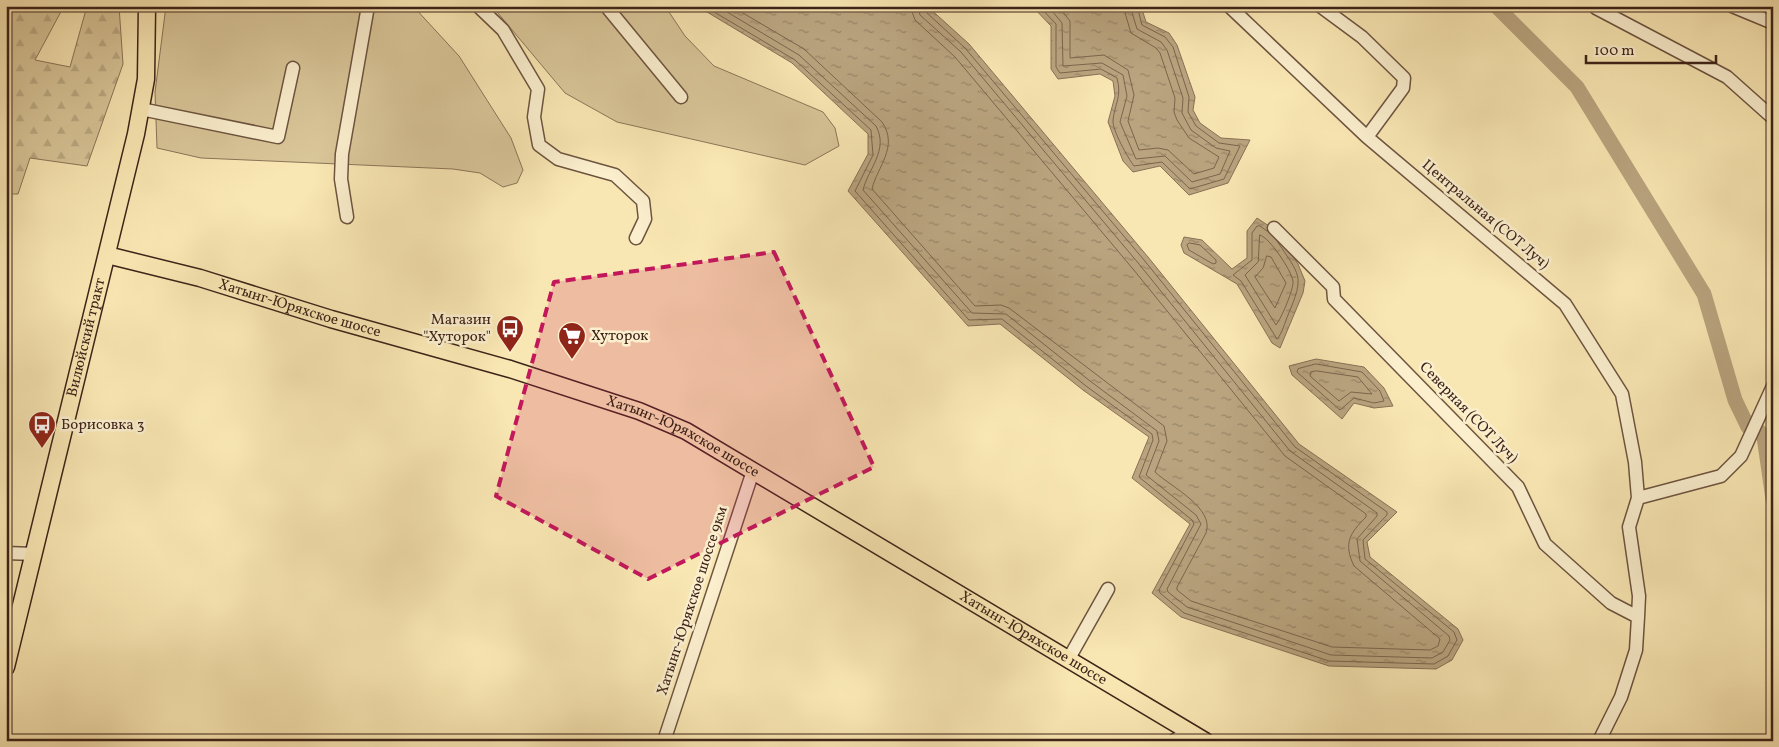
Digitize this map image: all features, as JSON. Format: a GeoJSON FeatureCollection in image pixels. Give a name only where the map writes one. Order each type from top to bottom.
{"type":"FeatureCollection","features":[{"type":"Feature","properties":{"kind":"main road","name":"Вилюйский тракт"},"geometry":{"type":"LineString","coordinates":[[6,667],[141,109],[148,48],[147,6]]}},
{"type":"Feature","properties":{"kind":"main road","name":"Хатынг-Юряхское шоссе"},"geometry":{"type":"LineString","coordinates":[[107,255],[200,278],[331,319],[409,339],[510,369],[629,408],[686,431],[1205,741]]}},
{"type":"Feature","properties":{"kind":"street"},"geometry":{"type":"LineString","coordinates":[[346,217],[341,179],[342,154],[368,6]]}},
{"type":"Feature","properties":{"kind":"street"},"geometry":{"type":"LineString","coordinates":[[478,6],[503,30],[538,89],[534,118],[539,145],[558,158],[615,175],[643,201],[645,219],[636,238]]}},
{"type":"Feature","properties":{"kind":"street"},"geometry":{"type":"LineString","coordinates":[[606,6],[681,97]]}},
{"type":"Feature","properties":{"kind":"street","name":"Центральная (СОТ Луч)"},"geometry":{"type":"LineString","coordinates":[[1229,6],[1367,137],[1565,304],[1622,394],[1635,462],[1638,498]]}},
{"type":"Feature","properties":{"kind":"street"},"geometry":{"type":"LineString","coordinates":[[1320,6],[1362,37],[1404,78],[1403,88],[1367,137]]}},
{"type":"Feature","properties":{"kind":"street"},"geometry":{"type":"LineString","coordinates":[[1732,6],[1773,23]]}},
{"type":"Feature","properties":{"kind":"street"},"geometry":{"type":"LineString","coordinates":[[1596,8],[1727,78],[1773,118]]}},
{"type":"Feature","properties":{"kind":"street"},"geometry":{"type":"LineString","coordinates":[[141,109],[278,137],[292,68]]}},
{"type":"Feature","properties":{"kind":"street","name":"Северная (СОТ Луч)"},"geometry":{"type":"LineString","coordinates":[[1274,228],[1333,287],[1334,299],[1518,487],[1545,544],[1611,603],[1638,617]]}},
{"type":"Feature","properties":{"kind":"street"},"geometry":{"type":"LineString","coordinates":[[1599,741],[1621,697],[1636,650],[1639,596],[1629,527],[1638,498],[1721,476],[1741,456],[1773,386]]}},
{"type":"Feature","properties":{"kind":"street"},"geometry":{"type":"LineString","coordinates":[[1760,416],[1773,406]]}},
{"type":"Feature","properties":{"kind":"street","name":"Хатынг-Юряхское шоссе 9км"},"geometry":{"type":"LineString","coordinates":[[664,741],[753,471]]}},
{"type":"Feature","properties":{"kind":"street"},"geometry":{"type":"LineString","coordinates":[[6,553],[34,554]]}},
{"type":"Feature","properties":{"kind":"street"},"geometry":{"type":"LineString","coordinates":[[1068,660],[1108,589]]}},
{"type":"Feature","properties":{"kind":"street"},"geometry":{"type":"LineString","coordinates":[[1173,741],[1189,732]]}},
{"type":"Feature","properties":{"kind":"highlighted area"},"geometry":{"type":"Polygon","coordinates":[[[774,252],[874,467],[648,579],[496,496],[554,282],[774,252]]]}},
{"type":"Feature","properties":{"kind":"green space"},"geometry":{"type":"Polygon","coordinates":[[[6,6],[64,6],[35,60],[70,67],[87,6],[119,6],[123,64],[87,166],[30,158],[18,194],[6,194],[6,6]]]}},
{"type":"Feature","properties":{"kind":"green space"},"geometry":{"type":"Polygon","coordinates":[[[166,6],[413,6],[459,56],[511,138],[523,170],[517,183],[503,187],[480,173],[453,169],[201,158],[157,148],[155,92],[166,6]]]}},
{"type":"Feature","properties":{"kind":"green space"},"geometry":{"type":"Polygon","coordinates":[[[492,6],[665,6],[685,36],[714,66],[823,112],[835,128],[839,146],[805,165],[617,122],[565,93],[492,6]]]}},
{"type":"Feature","properties":{"kind":"water"},"geometry":{"type":"Polygon","coordinates":[[[697,6],[927,6],[969,44],[1148,257],[1299,444],[1397,512],[1367,542],[1370,557],[1458,629],[1463,640],[1452,660],[1436,669],[1329,666],[1181,617],[1152,593],[1190,524],[1132,478],[1149,437],[1083,390],[1000,324],[968,326],[848,191],[868,154],[868,134],[792,63],[697,6]]]}},
{"type":"Feature","properties":{"kind":"water"},"geometry":{"type":"Polygon","coordinates":[[[1032,6],[1141,6],[1146,22],[1169,33],[1177,45],[1195,97],[1193,110],[1200,123],[1221,138],[1250,140],[1228,183],[1189,195],[1160,166],[1133,172],[1123,161],[1108,122],[1115,96],[1113,81],[1100,74],[1058,79],[1051,69],[1051,26],[1032,6]]]}},
{"type":"Feature","properties":{"kind":"water"},"geometry":{"type":"Polygon","coordinates":[[[1257,218],[1275,230],[1298,264],[1305,281],[1303,293],[1280,348],[1272,343],[1237,284],[1184,253],[1181,245],[1184,237],[1202,240],[1232,269],[1247,258],[1247,231],[1257,218]]]}},
{"type":"Feature","properties":{"kind":"water"},"geometry":{"type":"Polygon","coordinates":[[[1316,359],[1364,367],[1384,388],[1393,406],[1374,408],[1354,403],[1342,419],[1292,375],[1289,366],[1316,359]]]}},
{"type":"Feature","properties":{"kind":"waterway"},"geometry":{"type":"LineString","coordinates":[[1496,6],[1577,87],[1704,294],[1735,400],[1748,427]]}},
{"type":"Feature","properties":{"kind":"waterway"},"geometry":{"type":"LineString","coordinates":[[1760,432],[1764,437],[1773,499]]}},
{"type":"Feature","properties":{"kind":"place","name":"Магазин \"Хуторок\""},"geometry":{"type":"Point","coordinates":[510,353]}},
{"type":"Feature","properties":{"kind":"place","name":"Хуторок"},"geometry":{"type":"Point","coordinates":[572,360]}},
{"type":"Feature","properties":{"kind":"place","name":"Борисовка 3"},"geometry":{"type":"Point","coordinates":[42,449]}}]}
